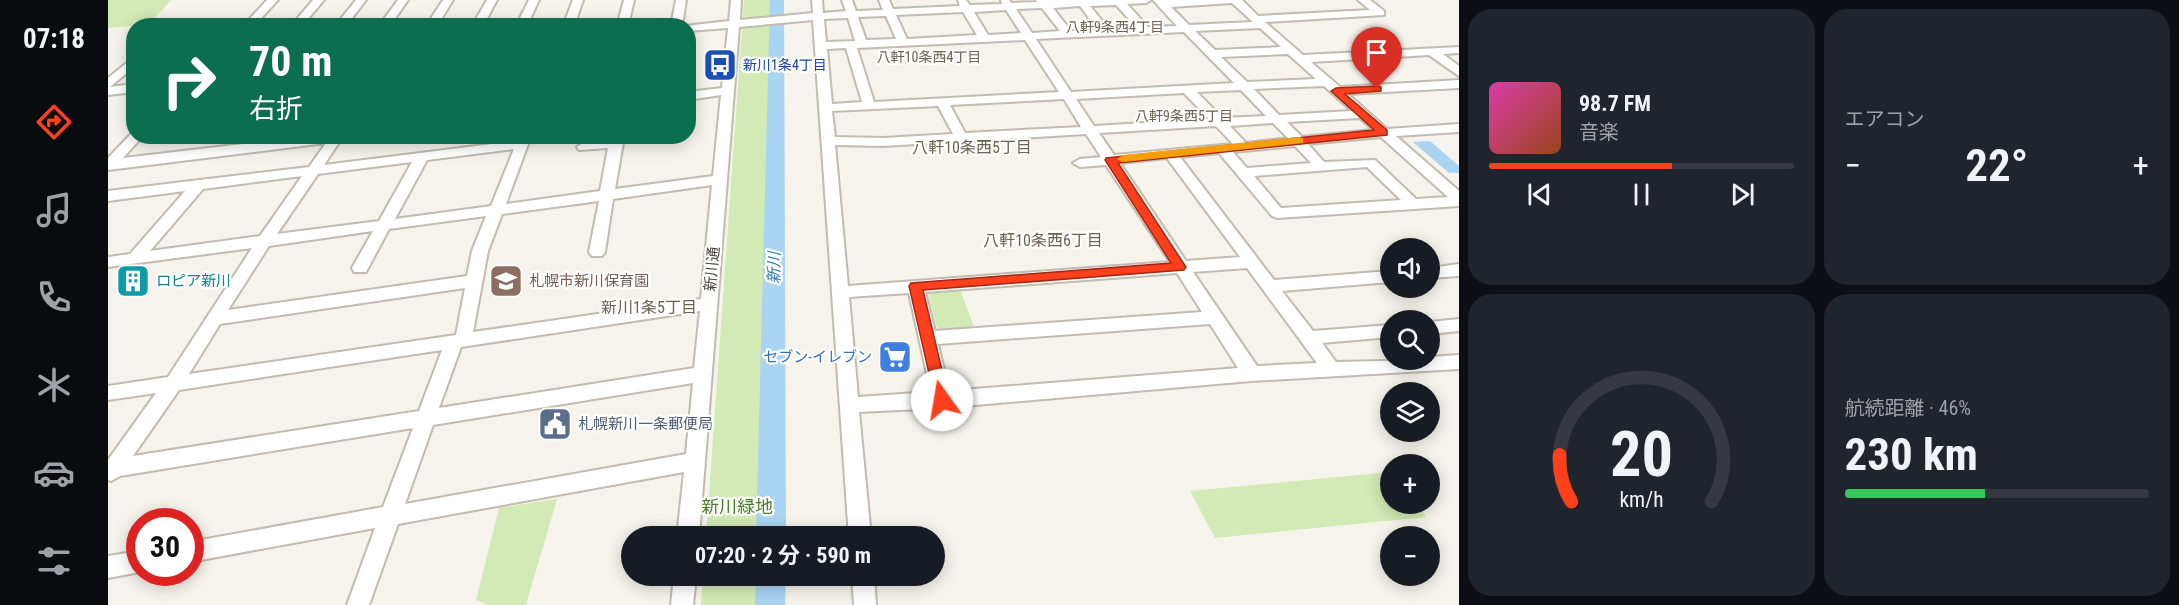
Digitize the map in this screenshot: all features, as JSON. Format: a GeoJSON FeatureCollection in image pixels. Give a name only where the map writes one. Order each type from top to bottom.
{"type":"FeatureCollection","features":[{"type":"Feature","properties":{"kind":"street"},"geometry":{"type":"LineString","coordinates":[[256,18],[273,0]]}},
{"type":"Feature","properties":{"kind":"street"},"geometry":{"type":"LineString","coordinates":[[303,18],[319,0]]}},
{"type":"Feature","properties":{"kind":"street"},"geometry":{"type":"LineString","coordinates":[[347,18],[362,0]]}},
{"type":"Feature","properties":{"kind":"street"},"geometry":{"type":"LineString","coordinates":[[390,18],[403,0]]}},
{"type":"Feature","properties":{"kind":"street"},"geometry":{"type":"LineString","coordinates":[[436,18],[448,0]]}},
{"type":"Feature","properties":{"kind":"street"},"geometry":{"type":"LineString","coordinates":[[482,18],[492,0]]}},
{"type":"Feature","properties":{"kind":"street"},"geometry":{"type":"LineString","coordinates":[[525,18],[534,0]]}},
{"type":"Feature","properties":{"kind":"street"},"geometry":{"type":"LineString","coordinates":[[571,18],[578,0]]}},
{"type":"Feature","properties":{"kind":"street"},"geometry":{"type":"LineString","coordinates":[[624,18],[629,0]]}},
{"type":"Feature","properties":{"kind":"street"},"geometry":{"type":"LineString","coordinates":[[678,18],[681,0]]}},
{"type":"Feature","properties":{"kind":"street","name":"新川通"},"geometry":{"type":"LineString","coordinates":[[689,526],[719,180],[728,91],[739,23],[736,0]]}},
{"type":"Feature","properties":{"kind":"street"},"geometry":{"type":"LineString","coordinates":[[847,0],[853,14],[869,105]]}},
{"type":"Feature","properties":{"kind":"street"},"geometry":{"type":"LineString","coordinates":[[884,0],[903,42]]}},
{"type":"Feature","properties":{"kind":"street"},"geometry":{"type":"LineString","coordinates":[[922,0],[936,26]]}},
{"type":"Feature","properties":{"kind":"street"},"geometry":{"type":"LineString","coordinates":[[820,46],[903,42],[936,26],[964,4],[1146,0]]}},
{"type":"Feature","properties":{"kind":"street"},"geometry":{"type":"LineString","coordinates":[[1160,2],[1235,0],[1459,200]]}},
{"type":"Feature","properties":{"kind":"street"},"geometry":{"type":"LineString","coordinates":[[696,27],[814,11],[853,14],[890,12],[984,38],[1185,28],[1380,13],[1363,0]]}},
{"type":"Feature","properties":{"kind":"street"},"geometry":{"type":"LineString","coordinates":[[1119,1],[1145,30]]}},
{"type":"Feature","properties":{"kind":"street"},"geometry":{"type":"LineString","coordinates":[[1082,2],[1106,32]]}},
{"type":"Feature","properties":{"kind":"street"},"geometry":{"type":"LineString","coordinates":[[1160,2],[1278,120],[1321,167]]}},
{"type":"Feature","properties":{"kind":"street"},"geometry":{"type":"LineString","coordinates":[[1007,3],[1065,95],[1252,374]]}},
{"type":"Feature","properties":{"kind":"street"},"geometry":{"type":"LineString","coordinates":[[1043,3],[1068,34]]}},
{"type":"Feature","properties":{"kind":"street"},"geometry":{"type":"LineString","coordinates":[[964,4],[984,38]]}},
{"type":"Feature","properties":{"kind":"street"},"geometry":{"type":"LineString","coordinates":[[814,11],[820,46],[859,526]]}},
{"type":"Feature","properties":{"kind":"street"},"geometry":{"type":"LineString","coordinates":[[1212,54],[1295,55],[1459,50]]}},
{"type":"Feature","properties":{"kind":"street"},"geometry":{"type":"LineString","coordinates":[[1431,51],[1459,72]]}},
{"type":"Feature","properties":{"kind":"street"},"geometry":{"type":"LineString","coordinates":[[108,84],[126,67]]}},
{"type":"Feature","properties":{"kind":"street"},"geometry":{"type":"LineString","coordinates":[[825,108],[1325,82]]}},
{"type":"Feature","properties":{"kind":"street"},"geometry":{"type":"LineString","coordinates":[[1336,91],[1459,84]]}},
{"type":"Feature","properties":{"kind":"street"},"geometry":{"type":"LineString","coordinates":[[108,91],[126,89]]}},
{"type":"Feature","properties":{"kind":"street"},"geometry":{"type":"LineString","coordinates":[[1187,89],[1242,146]]}},
{"type":"Feature","properties":{"kind":"street"},"geometry":{"type":"LineString","coordinates":[[108,103],[126,90]]}},
{"type":"Feature","properties":{"kind":"street"},"geometry":{"type":"LineString","coordinates":[[696,95],[728,91]]}},
{"type":"Feature","properties":{"kind":"street"},"geometry":{"type":"LineString","coordinates":[[942,102],[961,138]]}},
{"type":"Feature","properties":{"kind":"street"},"geometry":{"type":"LineString","coordinates":[[828,141],[883,142],[1362,114]]}},
{"type":"Feature","properties":{"kind":"street"},"geometry":{"type":"LineString","coordinates":[[1080,163],[1242,146],[1459,128]]}},
{"type":"Feature","properties":{"kind":"street"},"geometry":{"type":"LineString","coordinates":[[109,165],[129,144]]}},
{"type":"Feature","properties":{"kind":"street"},"geometry":{"type":"LineString","coordinates":[[109,165],[282,144]]}},
{"type":"Feature","properties":{"kind":"street"},"geometry":{"type":"LineString","coordinates":[[110,471],[173,384],[264,241],[334,144]]}},
{"type":"Feature","properties":{"kind":"street"},"geometry":{"type":"LineString","coordinates":[[108,196],[421,158],[501,144]]}},
{"type":"Feature","properties":{"kind":"street"},"geometry":{"type":"LineString","coordinates":[[358,605],[393,515],[426,418],[458,341],[480,251],[522,144]]}},
{"type":"Feature","properties":{"kind":"street"},"geometry":{"type":"LineString","coordinates":[[584,147],[608,144]]}},
{"type":"Feature","properties":{"kind":"street"},"geometry":{"type":"LineString","coordinates":[[597,252],[616,144]]}},
{"type":"Feature","properties":{"kind":"street"},"geometry":{"type":"LineString","coordinates":[[1222,148],[1277,213],[1459,200]]}},
{"type":"Feature","properties":{"kind":"street"},"geometry":{"type":"LineString","coordinates":[[1171,154],[1334,371]]}},
{"type":"Feature","properties":{"kind":"street"},"geometry":{"type":"LineString","coordinates":[[360,268],[421,158]]}},
{"type":"Feature","properties":{"kind":"street"},"geometry":{"type":"LineString","coordinates":[[1243,174],[1370,163],[1413,204]]}},
{"type":"Feature","properties":{"kind":"street"},"geometry":{"type":"LineString","coordinates":[[108,262],[719,180]]}},
{"type":"Feature","properties":{"kind":"street"},"geometry":{"type":"LineString","coordinates":[[134,259],[198,185]]}},
{"type":"Feature","properties":{"kind":"street"},"geometry":{"type":"LineString","coordinates":[[840,292],[1252,262]]}},
{"type":"Feature","properties":{"kind":"street"},"geometry":{"type":"LineString","coordinates":[[1440,272],[1459,270]]}},
{"type":"Feature","properties":{"kind":"street"},"geometry":{"type":"LineString","coordinates":[[1270,286],[1380,277]]}},
{"type":"Feature","properties":{"kind":"street"},"geometry":{"type":"LineString","coordinates":[[213,319],[474,281]]}},
{"type":"Feature","properties":{"kind":"street"},"geometry":{"type":"LineString","coordinates":[[916,286],[942,400]]}},
{"type":"Feature","properties":{"kind":"street"},"geometry":{"type":"LineString","coordinates":[[108,393],[709,304]]}},
{"type":"Feature","properties":{"kind":"street"},"geometry":{"type":"LineString","coordinates":[[927,338],[1214,317]]}},
{"type":"Feature","properties":{"kind":"street"},"geometry":{"type":"LineString","coordinates":[[1440,327],[1459,325]]}},
{"type":"Feature","properties":{"kind":"street"},"geometry":{"type":"LineString","coordinates":[[1309,338],[1380,332]]}},
{"type":"Feature","properties":{"kind":"street"},"geometry":{"type":"LineString","coordinates":[[848,405],[942,400],[1252,374],[1459,362]]}},
{"type":"Feature","properties":{"kind":"street"},"geometry":{"type":"LineString","coordinates":[[110,471],[703,374]]}},
{"type":"Feature","properties":{"kind":"street"},"geometry":{"type":"LineString","coordinates":[[204,549],[695,460]]}},
{"type":"Feature","properties":{"kind":"street"},"geometry":{"type":"LineString","coordinates":[[108,567],[126,564]]}},
{"type":"Feature","properties":{"kind":"street"},"geometry":{"type":"LineString","coordinates":[[682,605],[684,586]]}},
{"type":"Feature","properties":{"kind":"street"},"geometry":{"type":"LineString","coordinates":[[864,586],[865,605]]}},
{"type":"Feature","properties":{"kind":"green space"},"geometry":{"type":"Polygon","coordinates":[[[108,0],[171,0],[155,18],[126,18],[126,26],[108,28],[108,0]]]}},
{"type":"Feature","properties":{"kind":"green space","name":"新川緑地"},"geometry":{"type":"Polygon","coordinates":[[[744,0],[773,0],[766,526],[707,526],[744,0]]]}},
{"type":"Feature","properties":{"kind":"green space"},"geometry":{"type":"Polygon","coordinates":[[[933,289],[960,289],[974,327],[940,330],[936,325],[928,292],[933,289]]]}},
{"type":"Feature","properties":{"kind":"green space"},"geometry":{"type":"Polygon","coordinates":[[[1380,473],[1380,514],[1424,514],[1426,517],[1215,538],[1190,491],[1380,473]]]}},
{"type":"Feature","properties":{"kind":"green space"},"geometry":{"type":"Polygon","coordinates":[[[557,499],[526,605],[488,605],[476,600],[499,508],[557,499]]]}},
{"type":"Feature","properties":{"kind":"green space"},"geometry":{"type":"Polygon","coordinates":[[[702,586],[766,586],[765,605],[701,605],[702,586]]]}},
{"type":"Feature","properties":{"kind":"water"},"geometry":{"type":"Polygon","coordinates":[[[1430,141],[1459,166],[1459,173],[1449,173],[1413,142],[1430,141]]]}},
{"type":"Feature","properties":{"kind":"waterway","name":"新川"},"geometry":{"type":"LineString","coordinates":[[771,526],[777,0]]}},
{"type":"Feature","properties":{"kind":"waterway","name":"新川"},"geometry":{"type":"LineString","coordinates":[[770,605],[771,586]]}},
{"type":"Feature","properties":{"kind":"slow traffic"},"geometry":{"type":"LineString","coordinates":[[1123,159],[1299,141]]}},
{"type":"Feature","properties":{"kind":"place","name":"新川1条4丁目"},"geometry":{"type":"Point","coordinates":[720,65]}},
{"type":"Feature","properties":{"kind":"place","name":"ロピア新川"},"geometry":{"type":"Point","coordinates":[133,281]}},
{"type":"Feature","properties":{"kind":"place","name":"札幌市新川保育園"},"geometry":{"type":"Point","coordinates":[506,281]}},
{"type":"Feature","properties":{"kind":"place","name":"セブン-イレブン"},"geometry":{"type":"Point","coordinates":[895,357]}},
{"type":"Feature","properties":{"kind":"place","name":"札幌新川一条郵便局"},"geometry":{"type":"Point","coordinates":[555,424]}},
{"type":"Feature","properties":{"kind":"district","name":"八軒9条西4丁目"},"geometry":{"type":"Point","coordinates":[1115,27]}},
{"type":"Feature","properties":{"kind":"district","name":"八軒10条西4丁目"},"geometry":{"type":"Point","coordinates":[929,57]}},
{"type":"Feature","properties":{"kind":"district","name":"八軒9条西5丁目"},"geometry":{"type":"Point","coordinates":[1184,116]}},
{"type":"Feature","properties":{"kind":"district","name":"八軒10条西5丁目"},"geometry":{"type":"Point","coordinates":[972,147]}},
{"type":"Feature","properties":{"kind":"district","name":"八軒10条西6丁目"},"geometry":{"type":"Point","coordinates":[1043,240]}},
{"type":"Feature","properties":{"kind":"district","name":"新川1条5丁目"},"geometry":{"type":"Point","coordinates":[649,307]}},
{"type":"Feature","properties":{"kind":"route"},"geometry":{"type":"LineString","coordinates":[[942,400],[916,286],[1180,267],[1110,160],[1383,133],[1336,91],[1377,89]]}}]}
